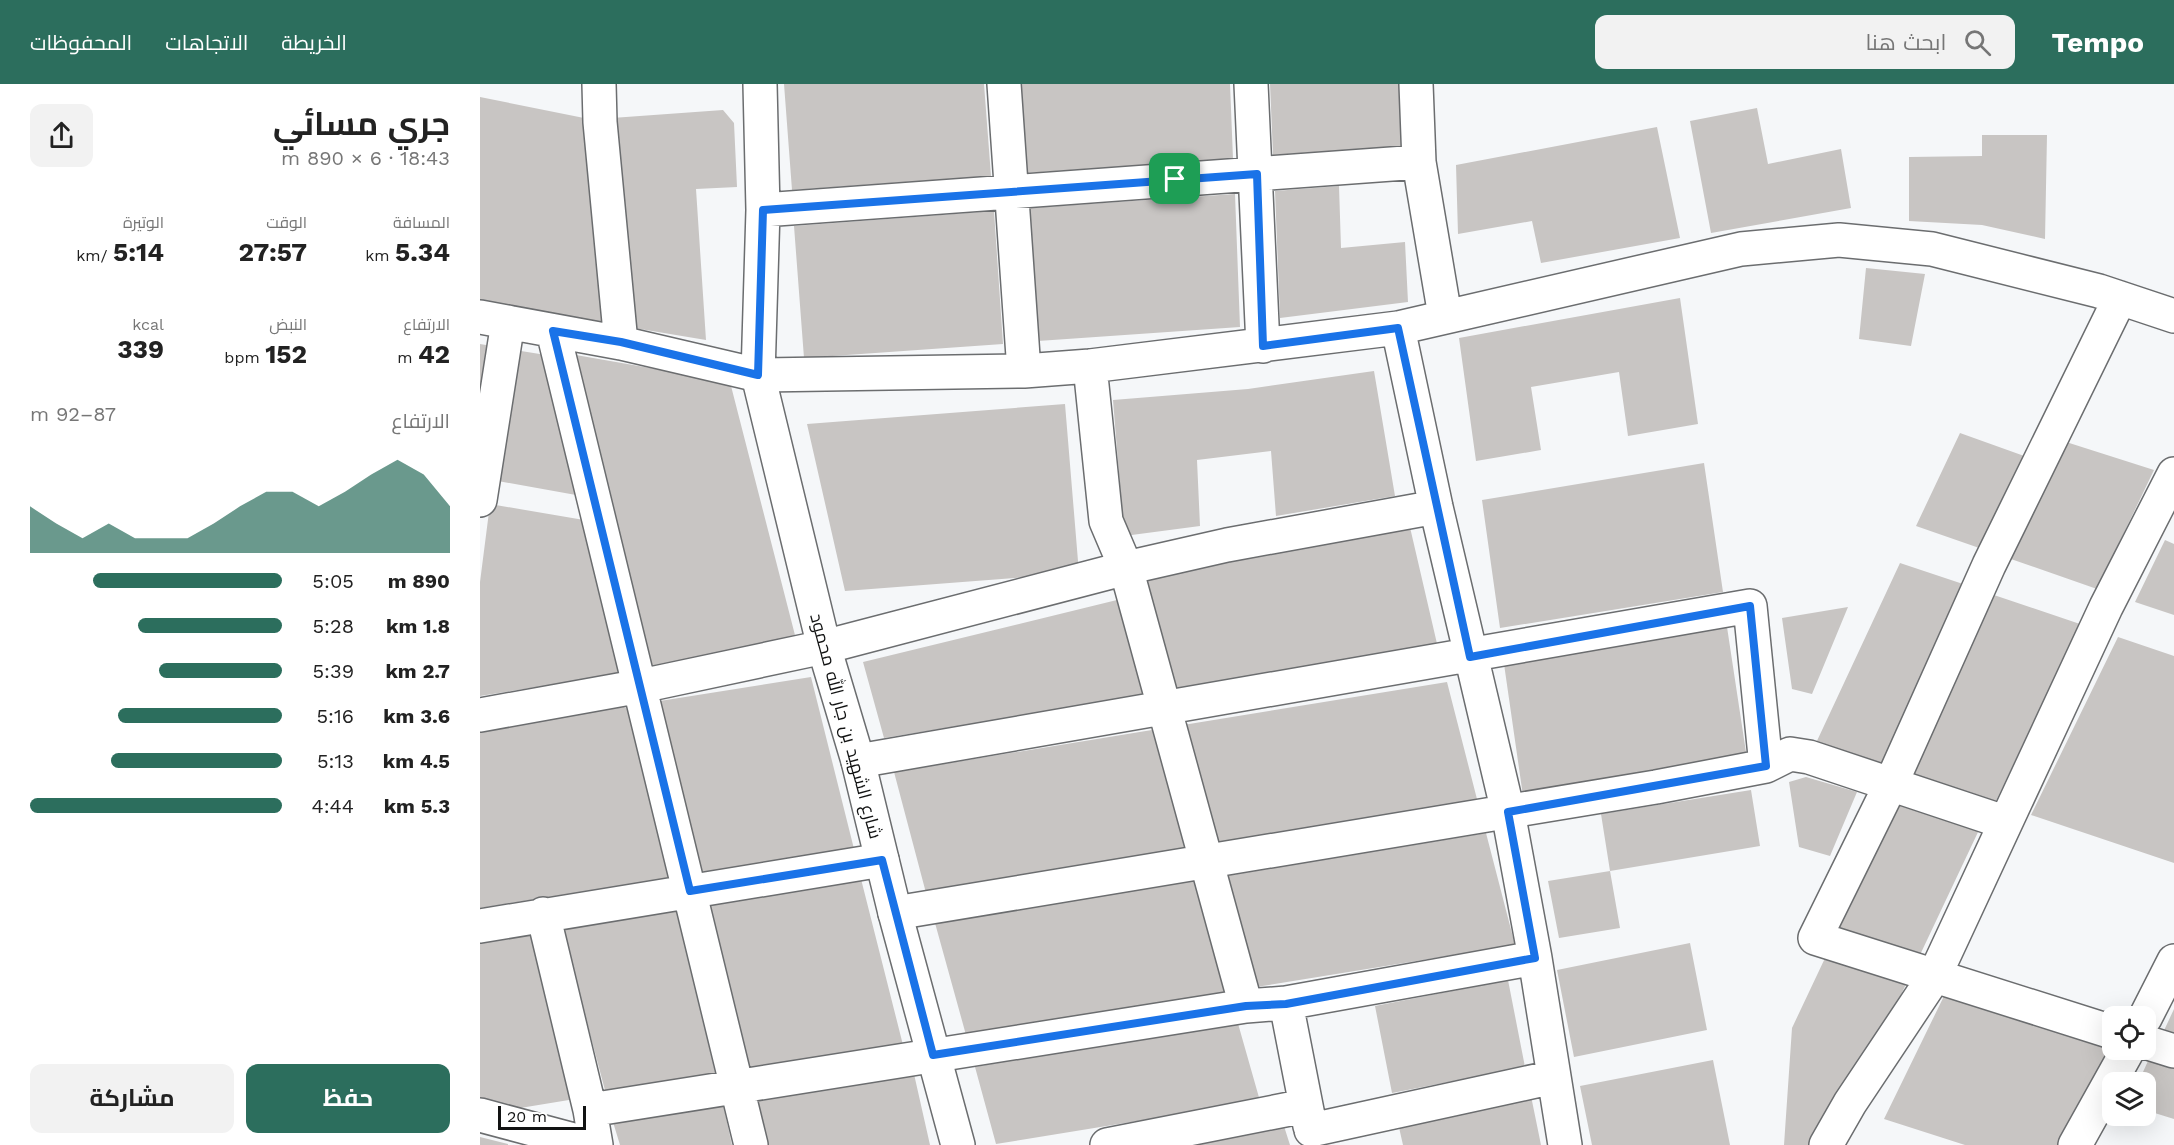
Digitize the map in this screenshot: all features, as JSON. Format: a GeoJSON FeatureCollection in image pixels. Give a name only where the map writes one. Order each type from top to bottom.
{"type":"FeatureCollection","features":[{"type":"Feature","properties":{"kind":"street"},"geometry":{"type":"LineString","coordinates":[[599,84],[600,122],[621,342]]}},
{"type":"Feature","properties":{"kind":"street","name":"شارع الشهيد بن جار الله محمود"},"geometry":{"type":"LineString","coordinates":[[760,84],[763,210],[758,375],[824,647],[858,760],[895,913],[958,1145]]}},
{"type":"Feature","properties":{"kind":"street"},"geometry":{"type":"LineString","coordinates":[[1004,84],[1024,371]]}},
{"type":"Feature","properties":{"kind":"street"},"geometry":{"type":"LineString","coordinates":[[1251,84],[1257,174],[1263,346]]}},
{"type":"Feature","properties":{"kind":"street"},"geometry":{"type":"LineString","coordinates":[[1416,84],[1419,162],[1445,316]]}},
{"type":"Feature","properties":{"kind":"street"},"geometry":{"type":"LineString","coordinates":[[763,210],[1419,162]]}},
{"type":"Feature","properties":{"kind":"street"},"geometry":{"type":"LineString","coordinates":[[481,493],[494,320],[621,342],[758,375],[1024,371],[1090,366],[1398,328],[1741,249],[1839,240],[1932,249],[2120,298],[2174,316]]}},
{"type":"Feature","properties":{"kind":"street"},"geometry":{"type":"LineString","coordinates":[[2102,1029],[1815,938],[1890,786],[1989,565],[2120,298]]}},
{"type":"Feature","properties":{"kind":"street"},"geometry":{"type":"LineString","coordinates":[[1398,328],[1470,657],[1508,812],[1535,958],[1565,1145]]}},
{"type":"Feature","properties":{"kind":"street"},"geometry":{"type":"LineString","coordinates":[[553,331],[751,1145]]}},
{"type":"Feature","properties":{"kind":"street"},"geometry":{"type":"LineString","coordinates":[[1090,366],[1106,521],[1126,568],[1204,860],[1246,1006]]}},
{"type":"Feature","properties":{"kind":"street"},"geometry":{"type":"LineString","coordinates":[[1826,1145],[1850,1102],[1934,976],[2106,607],[2174,474]]}},
{"type":"Feature","properties":{"kind":"street"},"geometry":{"type":"LineString","coordinates":[[480,715],[641,686],[824,647],[1126,568],[1271,536],[1436,507]]}},
{"type":"Feature","properties":{"kind":"street"},"geometry":{"type":"LineString","coordinates":[[858,760],[1470,657],[1750,606],[1766,766]]}},
{"type":"Feature","properties":{"kind":"street"},"geometry":{"type":"LineString","coordinates":[[895,913],[1204,860],[1508,812],[1766,766],[1790,754],[1809,757],[1890,786],[2004,822]]}},
{"type":"Feature","properties":{"kind":"street"},"geometry":{"type":"LineString","coordinates":[[480,926],[882,860]]}},
{"type":"Feature","properties":{"kind":"street"},"geometry":{"type":"LineString","coordinates":[[543,914],[590,1110],[596,1145]]}},
{"type":"Feature","properties":{"kind":"street"},"geometry":{"type":"LineString","coordinates":[[590,1110],[1246,1006],[1286,1004],[1535,958]]}},
{"type":"Feature","properties":{"kind":"street"},"geometry":{"type":"LineString","coordinates":[[2151,1006],[2174,961]]}},
{"type":"Feature","properties":{"kind":"street"},"geometry":{"type":"LineString","coordinates":[[1286,1004],[1310,1127]]}},
{"type":"Feature","properties":{"kind":"street"},"geometry":{"type":"LineString","coordinates":[[2156,1046],[2174,1052]]}},
{"type":"Feature","properties":{"kind":"street"},"geometry":{"type":"LineString","coordinates":[[2075,1145],[2122,1060]]}},
{"type":"Feature","properties":{"kind":"street"},"geometry":{"type":"LineString","coordinates":[[1107,1145],[1310,1127],[1554,1077]]}},
{"type":"Feature","properties":{"kind":"street"},"geometry":{"type":"LineString","coordinates":[[480,1115],[592,1145]]}},
{"type":"Feature","properties":{"kind":"building"},"geometry":{"type":"Polygon","coordinates":[[[784,84],[984,84],[991,176],[792,190],[784,84]]]}},
{"type":"Feature","properties":{"kind":"building"},"geometry":{"type":"Polygon","coordinates":[[[1020,84],[1230,84],[1233,159],[1026,173],[1020,84]]]}},
{"type":"Feature","properties":{"kind":"building"},"geometry":{"type":"Polygon","coordinates":[[[1270,84],[1399,84],[1402,146],[1273,155],[1270,84]]]}},
{"type":"Feature","properties":{"kind":"building"},"geometry":{"type":"Polygon","coordinates":[[[480,97],[589,119],[606,324],[480,302],[480,97]]]}},
{"type":"Feature","properties":{"kind":"building"},"geometry":{"type":"Polygon","coordinates":[[[1757,108],[1768,164],[1841,149],[1851,208],[1711,233],[1690,121],[1757,108]]]}},
{"type":"Feature","properties":{"kind":"building"},"geometry":{"type":"Polygon","coordinates":[[[723,110],[734,123],[737,187],[696,189],[706,340],[634,328],[612,118],[723,110]]]}},
{"type":"Feature","properties":{"kind":"building"},"geometry":{"type":"Polygon","coordinates":[[[1657,127],[1680,238],[1541,263],[1532,221],[1458,234],[1456,165],[1657,127]]]}},
{"type":"Feature","properties":{"kind":"building"},"geometry":{"type":"Polygon","coordinates":[[[1982,135],[2047,135],[2045,239],[1982,225],[1909,221],[1909,157],[1982,156],[1982,135]]]}},
{"type":"Feature","properties":{"kind":"building"},"geometry":{"type":"Polygon","coordinates":[[[1339,186],[1341,248],[1405,242],[1408,302],[1280,318],[1275,191],[1339,186]]]}},
{"type":"Feature","properties":{"kind":"building"},"geometry":{"type":"Polygon","coordinates":[[[1235,194],[1240,327],[1038,341],[1029,208],[1235,194]]]}},
{"type":"Feature","properties":{"kind":"building"},"geometry":{"type":"Polygon","coordinates":[[[994,211],[1003,344],[804,358],[794,226],[994,211]]]}},
{"type":"Feature","properties":{"kind":"building"},"geometry":{"type":"Polygon","coordinates":[[[1866,268],[1925,274],[1911,346],[1859,339],[1866,268]]]}},
{"type":"Feature","properties":{"kind":"building"},"geometry":{"type":"Polygon","coordinates":[[[1680,298],[1698,424],[1628,436],[1619,372],[1531,387],[1541,450],[1476,461],[1459,338],[1680,298]]]}},
{"type":"Feature","properties":{"kind":"building"},"geometry":{"type":"Polygon","coordinates":[[[480,344],[492,346],[480,414],[480,344]]]}},
{"type":"Feature","properties":{"kind":"building"},"geometry":{"type":"Polygon","coordinates":[[[521,351],[546,355],[576,495],[498,481],[521,351]]]}},
{"type":"Feature","properties":{"kind":"building"},"geometry":{"type":"Polygon","coordinates":[[[576,355],[730,382],[797,643],[652,668],[576,355]]]}},
{"type":"Feature","properties":{"kind":"building"},"geometry":{"type":"Polygon","coordinates":[[[1374,371],[1395,496],[1276,516],[1271,451],[1197,460],[1200,526],[1124,536],[1113,400],[1248,389],[1374,371]]]}},
{"type":"Feature","properties":{"kind":"building"},"geometry":{"type":"Polygon","coordinates":[[[1065,404],[1079,573],[845,591],[807,424],[1065,404]]]}},
{"type":"Feature","properties":{"kind":"building"},"geometry":{"type":"Polygon","coordinates":[[[1960,433],[2027,457],[1985,550],[1916,526],[1960,433]]]}},
{"type":"Feature","properties":{"kind":"building"},"geometry":{"type":"Polygon","coordinates":[[[2063,441],[2154,470],[2097,589],[2008,558],[2063,441]]]}},
{"type":"Feature","properties":{"kind":"building"},"geometry":{"type":"Polygon","coordinates":[[[1704,463],[1723,592],[1500,628],[1482,500],[1704,463]]]}},
{"type":"Feature","properties":{"kind":"building"},"geometry":{"type":"Polygon","coordinates":[[[490,504],[584,520],[620,674],[480,696],[480,582],[490,504]]]}},
{"type":"Feature","properties":{"kind":"building"},"geometry":{"type":"Polygon","coordinates":[[[1409,523],[1438,648],[1173,691],[1142,576],[1409,523]]]}},
{"type":"Feature","properties":{"kind":"building"},"geometry":{"type":"Polygon","coordinates":[[[2165,540],[2174,544],[2174,615],[2135,602],[2165,540]]]}},
{"type":"Feature","properties":{"kind":"building"},"geometry":{"type":"Polygon","coordinates":[[[1900,563],[1969,586],[1887,767],[1816,743],[1900,563]]]}},
{"type":"Feature","properties":{"kind":"building"},"geometry":{"type":"Polygon","coordinates":[[[1991,594],[2080,624],[1995,803],[1907,774],[1991,594]]]}},
{"type":"Feature","properties":{"kind":"building"},"geometry":{"type":"Polygon","coordinates":[[[1121,599],[1148,695],[884,738],[863,662],[1121,599]]]}},
{"type":"Feature","properties":{"kind":"building"},"geometry":{"type":"Polygon","coordinates":[[[1848,607],[1812,694],[1792,689],[1782,618],[1848,607]]]}},
{"type":"Feature","properties":{"kind":"building"},"geometry":{"type":"Polygon","coordinates":[[[1727,627],[1747,759],[1523,796],[1504,664],[1727,627]]]}},
{"type":"Feature","properties":{"kind":"building"},"geometry":{"type":"Polygon","coordinates":[[[2118,637],[2174,656],[2174,863],[2031,815],[2118,637]]]}},
{"type":"Feature","properties":{"kind":"building"},"geometry":{"type":"Polygon","coordinates":[[[811,677],[854,849],[701,873],[660,701],[811,677]]]}},
{"type":"Feature","properties":{"kind":"building"},"geometry":{"type":"Polygon","coordinates":[[[1447,682],[1478,803],[1217,845],[1183,725],[1447,682]]]}},
{"type":"Feature","properties":{"kind":"building"},"geometry":{"type":"Polygon","coordinates":[[[624,707],[631,711],[670,878],[480,908],[480,730],[624,707]]]}},
{"type":"Feature","properties":{"kind":"building"},"geometry":{"type":"Polygon","coordinates":[[[1158,729],[1190,850],[926,893],[894,772],[1158,729]]]}},
{"type":"Feature","properties":{"kind":"building"},"geometry":{"type":"Polygon","coordinates":[[[1806,777],[1857,792],[1830,856],[1799,847],[1789,782],[1806,777]]]}},
{"type":"Feature","properties":{"kind":"building"},"geometry":{"type":"Polygon","coordinates":[[[1751,790],[1760,846],[1610,871],[1601,814],[1751,790]]]}},
{"type":"Feature","properties":{"kind":"building"},"geometry":{"type":"Polygon","coordinates":[[[1895,801],[1979,830],[1919,957],[1837,930],[1895,801]]]}},
{"type":"Feature","properties":{"kind":"building"},"geometry":{"type":"Polygon","coordinates":[[[1486,833],[1515,945],[1256,987],[1225,876],[1486,833]]]}},
{"type":"Feature","properties":{"kind":"building"},"geometry":{"type":"Polygon","coordinates":[[[1610,871],[1620,928],[1559,938],[1548,881],[1610,871]]]}},
{"type":"Feature","properties":{"kind":"building"},"geometry":{"type":"Polygon","coordinates":[[[861,879],[903,1045],[747,1071],[708,904],[861,879]]]}},
{"type":"Feature","properties":{"kind":"building"},"geometry":{"type":"Polygon","coordinates":[[[1199,880],[1230,991],[966,1035],[935,923],[1199,880]]]}},
{"type":"Feature","properties":{"kind":"building"},"geometry":{"type":"Polygon","coordinates":[[[677,909],[716,1076],[606,1094],[562,928],[677,909]]]}},
{"type":"Feature","properties":{"kind":"building"},"geometry":{"type":"Polygon","coordinates":[[[531,933],[575,1099],[508,1110],[480,1102],[480,941],[531,933]]]}},
{"type":"Feature","properties":{"kind":"building"},"geometry":{"type":"Polygon","coordinates":[[[1690,943],[1707,1030],[1574,1057],[1557,970],[1690,943]]]}},
{"type":"Feature","properties":{"kind":"building"},"geometry":{"type":"Polygon","coordinates":[[[1826,956],[1907,982],[1830,1145],[1784,1145],[1792,1028],[1826,956]]]}},
{"type":"Feature","properties":{"kind":"building"},"geometry":{"type":"Polygon","coordinates":[[[1508,980],[1525,1067],[1392,1093],[1375,1006],[1508,980]]]}},
{"type":"Feature","properties":{"kind":"building"},"geometry":{"type":"Polygon","coordinates":[[[1945,994],[2102,1046],[2102,1060],[2107,1060],[2067,1145],[1965,1145],[1884,1119],[1945,994]]]}},
{"type":"Feature","properties":{"kind":"building"},"geometry":{"type":"Polygon","coordinates":[[[2174,1009],[2174,1041],[2161,1037],[2174,1009]]]}},
{"type":"Feature","properties":{"kind":"building"},"geometry":{"type":"Polygon","coordinates":[[[1237,1020],[1260,1101],[996,1144],[975,1067],[1237,1020]]]}},
{"type":"Feature","properties":{"kind":"building"},"geometry":{"type":"Polygon","coordinates":[[[1713,1060],[1730,1145],[1592,1145],[1580,1086],[1713,1060]]]}},
{"type":"Feature","properties":{"kind":"building"},"geometry":{"type":"Polygon","coordinates":[[[2148,1061],[2174,1069],[2174,1119],[2156,1113],[2156,1072],[2143,1072],[2148,1061]]]}},
{"type":"Feature","properties":{"kind":"building"},"geometry":{"type":"Polygon","coordinates":[[[914,1074],[930,1145],[764,1145],[754,1099],[914,1074]]]}},
{"type":"Feature","properties":{"kind":"building"},"geometry":{"type":"Polygon","coordinates":[[[1531,1096],[1541,1145],[1403,1145],[1398,1123],[1531,1096]]]}},
{"type":"Feature","properties":{"kind":"building"},"geometry":{"type":"Polygon","coordinates":[[[723,1104],[732,1145],[620,1145],[613,1122],[723,1104]]]}},
{"type":"Feature","properties":{"kind":"building"},"geometry":{"type":"Polygon","coordinates":[[[1283,1123],[1290,1145],[1194,1145],[1194,1144],[1283,1123]]]}},
{"type":"Feature","properties":{"kind":"building"},"geometry":{"type":"Polygon","coordinates":[[[480,1137],[508,1144],[508,1145],[480,1145],[480,1137]]]}},
{"type":"Feature","properties":{"kind":"route"},"geometry":{"type":"LineString","coordinates":[[1257,174],[1263,346],[1398,328],[1470,657],[1750,606],[1766,766],[1508,812],[1535,958],[1286,1004],[1246,1006],[933,1055],[882,860],[690,891],[553,331],[621,342],[758,375],[763,210],[1175,179],[1257,174]]}}]}
